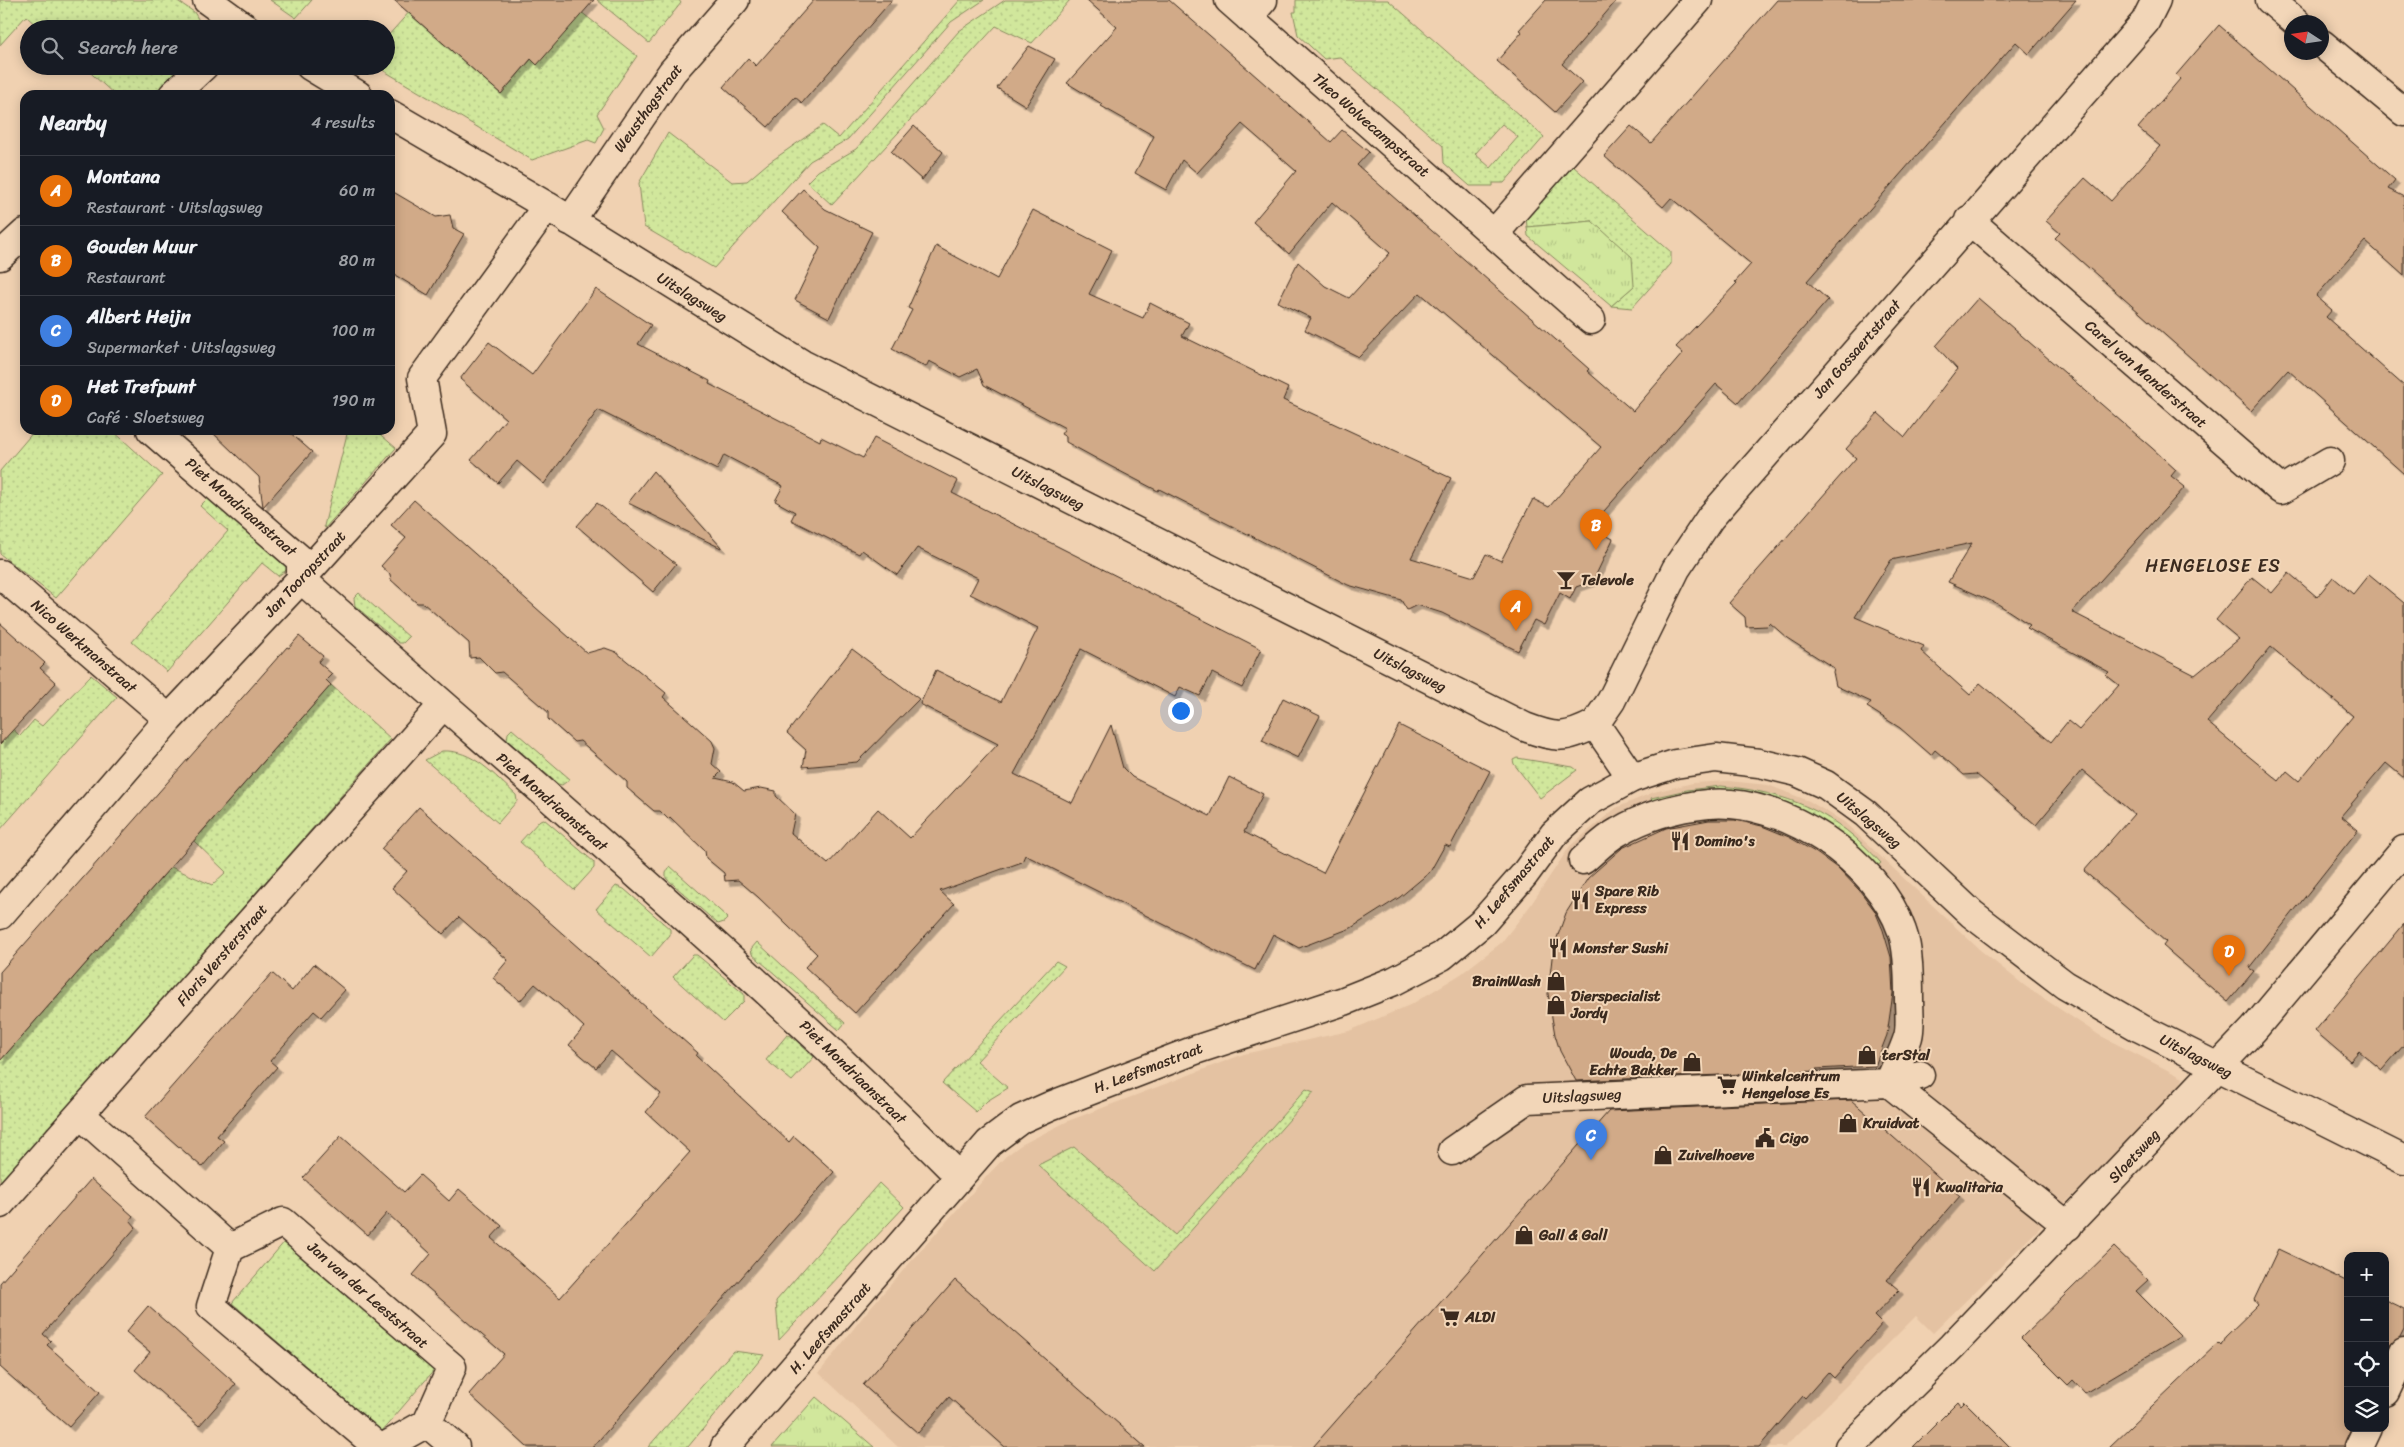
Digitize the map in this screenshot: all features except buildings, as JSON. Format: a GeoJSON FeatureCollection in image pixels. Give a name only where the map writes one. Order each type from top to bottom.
{"type":"FeatureCollection","features":[{"type":"Feature","properties":{"kind":"street"},"geometry":{"type":"LineString","coordinates":[[207,0],[235,20]]}},
{"type":"Feature","properties":{"kind":"street","name":"Weusthagstraat"},"geometry":{"type":"LineString","coordinates":[[570,222],[672,72],[735,0]]}},
{"type":"Feature","properties":{"kind":"street"},"geometry":{"type":"LineString","coordinates":[[1494,234],[1698,0]]}},
{"type":"Feature","properties":{"kind":"street","name":"Jan Gossaertstraat"},"geometry":{"type":"LineString","coordinates":[[1595,724],[1611,701],[1676,569],[1710,518],[1969,220],[2145,22],[2156,0]]}},
{"type":"Feature","properties":{"kind":"street"},"geometry":{"type":"LineString","coordinates":[[2270,0],[2288,15]]}},
{"type":"Feature","properties":{"kind":"street","name":"Theo Wolvecampstraat"},"geometry":{"type":"LineString","coordinates":[[1247,6],[1494,234],[1591,320]]}},
{"type":"Feature","properties":{"kind":"street"},"geometry":{"type":"LineString","coordinates":[[2329,50],[2404,112]]}},
{"type":"Feature","properties":{"kind":"street"},"geometry":{"type":"LineString","coordinates":[[178,90],[194,75]]}},
{"type":"Feature","properties":{"kind":"street"},"geometry":{"type":"LineString","coordinates":[[325,75],[350,90]]}},
{"type":"Feature","properties":{"kind":"street","name":"Uitslagsweg"},"geometry":{"type":"LineString","coordinates":[[395,117],[546,206],[802,364],[1525,727],[1549,736],[1574,734],[1595,724]]}},
{"type":"Feature","properties":{"kind":"street","name":"Jan Tooropstraat"},"geometry":{"type":"LineString","coordinates":[[0,916],[169,720],[301,579],[432,434],[422,378],[546,206]]}},
{"type":"Feature","properties":{"kind":"street","name":"Carel van Manderstraat"},"geometry":{"type":"LineString","coordinates":[[1969,220],[2281,490],[2330,461]]}},
{"type":"Feature","properties":{"kind":"street"},"geometry":{"type":"LineString","coordinates":[[0,256],[20,238]]}},
{"type":"Feature","properties":{"kind":"street","name":"Piet Mondriaanstraat"},"geometry":{"type":"LineString","coordinates":[[157,435],[301,560],[301,579],[785,1007],[878,1094],[960,1176]]}},
{"type":"Feature","properties":{"kind":"street","name":"Nico Werkmanstraat"},"geometry":{"type":"LineString","coordinates":[[0,574],[169,720]]}},
{"type":"Feature","properties":{"kind":"street","name":"Floris Versterstraat"},"geometry":{"type":"LineString","coordinates":[[0,1204],[443,705]]}},
{"type":"Feature","properties":{"kind":"street"},"geometry":{"type":"LineString","coordinates":[[1595,724],[1632,778]]}},
{"type":"Feature","properties":{"kind":"street","name":"Uitslagsweg"},"geometry":{"type":"LineString","coordinates":[[1632,778],[1675,764],[1716,758],[1759,763],[1797,772],[1826,785],[1866,814],[1972,914],[2065,985],[2140,1028],[2404,1160]]}},
{"type":"Feature","properties":{"kind":"street","name":"H. Leefsmastraat"},"geometry":{"type":"LineString","coordinates":[[725,1447],[989,1143],[1021,1119],[1198,1049],[1344,1001],[1394,982],[1442,956],[1482,923],[1524,875],[1554,834],[1590,801],[1632,778]]}},
{"type":"Feature","properties":{"kind":"street"},"geometry":{"type":"LineString","coordinates":[[1583,860],[1617,832],[1648,818],[1664,811],[1710,804],[1755,808],[1797,822],[1831,842],[1859,868],[1884,896],[1902,932],[1909,981],[1908,1036],[1889,1083],[2068,1226]]}},
{"type":"Feature","properties":{"kind":"street","name":"Sloetsweg"},"geometry":{"type":"LineString","coordinates":[[1849,1447],[1908,1393],[2254,1029],[2404,850]]}},
{"type":"Feature","properties":{"kind":"street","name":"Uitslagsweg"},"geometry":{"type":"LineString","coordinates":[[1452,1152],[1527,1099],[1889,1083],[1920,1075]]}},
{"type":"Feature","properties":{"kind":"street"},"geometry":{"type":"LineString","coordinates":[[80,1116],[230,1248],[211,1306],[378,1447]]}},
{"type":"Feature","properties":{"kind":"street","name":"Jan van der Leeststraat"},"geometry":{"type":"LineString","coordinates":[[230,1248],[284,1222],[452,1367],[427,1423]]}},
{"type":"Feature","properties":{"kind":"street"},"geometry":{"type":"LineString","coordinates":[[2387,1387],[2404,1352]]}},
{"type":"Feature","properties":{"kind":"street"},"geometry":{"type":"LineString","coordinates":[[384,1447],[427,1423],[455,1447]]}},
{"type":"Feature","properties":{"kind":"street"},"geometry":{"type":"LineString","coordinates":[[2359,1447],[2366,1432]]}},
{"type":"Feature","properties":{"kind":"shaded area"},"geometry":{"type":"Polygon","coordinates":[[[1728,781],[1768,785],[1809,801],[1844,822],[1980,950],[2025,986],[2099,1035],[2183,1078],[2175,1095],[1933,1333],[1916,1316],[1785,1447],[898,1447],[819,1373],[869,1309],[986,1177],[1006,1156],[1021,1145],[1068,1121],[1244,1054],[1349,1031],[1412,1004],[1461,974],[1501,943],[1530,906],[1570,846],[1616,808],[1654,792],[1693,783],[1728,781]]]}},
{"type":"Feature","properties":{"kind":"green space"},"geometry":{"type":"Polygon","coordinates":[[[0,0],[176,0],[194,12],[199,20],[30,20],[26,16],[20,20],[20,23],[0,45],[0,0]]]}},
{"type":"Feature","properties":{"kind":"green space"},"geometry":{"type":"Polygon","coordinates":[[[270,0],[312,0],[296,18],[270,0]]]}},
{"type":"Feature","properties":{"kind":"green space"},"geometry":{"type":"Polygon","coordinates":[[[420,0],[412,16],[501,94],[576,8],[637,56],[597,114],[604,128],[596,143],[588,140],[532,160],[391,75],[395,75],[395,28],[420,0]]]}},
{"type":"Feature","properties":{"kind":"green space"},"geometry":{"type":"Polygon","coordinates":[[[597,0],[679,0],[681,3],[649,43],[597,0]]]}},
{"type":"Feature","properties":{"kind":"green space"},"geometry":{"type":"Polygon","coordinates":[[[960,0],[984,0],[951,22],[848,139],[810,161],[714,268],[644,227],[639,183],[668,133],[732,182],[747,181],[767,164],[823,125],[839,138],[960,0]]]}},
{"type":"Feature","properties":{"kind":"green space"},"geometry":{"type":"Polygon","coordinates":[[[1005,0],[1070,0],[1032,43],[996,26],[832,205],[807,182],[818,171],[856,149],[959,31],[1005,0]]]}},
{"type":"Feature","properties":{"kind":"green space"},"geometry":{"type":"Polygon","coordinates":[[[1296,0],[1388,0],[1544,137],[1504,183],[1493,183],[1493,186],[1470,186],[1444,163],[1443,146],[1340,57],[1324,59],[1298,35],[1293,12],[1296,12],[1296,0]],[[1502,124],[1475,154],[1491,168],[1518,137],[1502,124]]]}},
{"type":"Feature","properties":{"kind":"green space"},"geometry":{"type":"Polygon","coordinates":[[[93,75],[175,75],[159,90],[109,90],[93,75]]]}},
{"type":"Feature","properties":{"kind":"green space"},"geometry":{"type":"Polygon","coordinates":[[[1570,166],[1573,166],[1671,252],[1671,264],[1632,308],[1611,306],[1634,286],[1592,221],[1527,227],[1526,218],[1529,218],[1529,212],[1570,166]]]}},
{"type":"Feature","properties":{"kind":"green space"},"geometry":{"type":"Polygon","coordinates":[[[1592,221],[1632,257],[1634,286],[1611,306],[1528,236],[1527,227],[1592,221]]]}},
{"type":"Feature","properties":{"kind":"green space"},"geometry":{"type":"Polygon","coordinates":[[[31,435],[118,435],[162,475],[56,598],[0,554],[0,471],[31,435]]]}},
{"type":"Feature","properties":{"kind":"green space"},"geometry":{"type":"Polygon","coordinates":[[[347,435],[381,435],[396,448],[325,528],[347,435]]]}},
{"type":"Feature","properties":{"kind":"green space"},"geometry":{"type":"Polygon","coordinates":[[[209,497],[287,566],[288,569],[278,576],[262,563],[167,672],[132,642],[228,531],[200,506],[209,497]]]}},
{"type":"Feature","properties":{"kind":"green space"},"geometry":{"type":"Polygon","coordinates":[[[359,593],[409,637],[403,643],[399,643],[355,606],[354,598],[359,593]]]}},
{"type":"Feature","properties":{"kind":"green space"},"geometry":{"type":"Polygon","coordinates":[[[91,675],[117,697],[0,830],[0,717],[20,736],[34,720],[42,726],[91,675]]]}},
{"type":"Feature","properties":{"kind":"green space"},"geometry":{"type":"Polygon","coordinates":[[[331,685],[391,739],[0,1184],[0,1061],[171,867],[212,885],[226,872],[194,841],[331,685]]]}},
{"type":"Feature","properties":{"kind":"green space"},"geometry":{"type":"Polygon","coordinates":[[[512,729],[570,779],[562,785],[558,784],[507,740],[508,733],[512,729]]]}},
{"type":"Feature","properties":{"kind":"green space"},"geometry":{"type":"Polygon","coordinates":[[[442,751],[464,754],[474,759],[492,772],[516,795],[517,801],[498,823],[425,760],[442,751]]]}},
{"type":"Feature","properties":{"kind":"green space"},"geometry":{"type":"Polygon","coordinates":[[[1517,758],[1573,767],[1577,770],[1540,798],[1514,764],[1513,760],[1517,758]]]}},
{"type":"Feature","properties":{"kind":"green space"},"geometry":{"type":"Polygon","coordinates":[[[1721,786],[1768,793],[1809,808],[1846,830],[1881,863],[1874,869],[1825,824],[1654,807],[1651,798],[1687,790],[1721,786]]]}},
{"type":"Feature","properties":{"kind":"green space"},"geometry":{"type":"Polygon","coordinates":[[[544,819],[594,862],[594,868],[574,890],[520,842],[540,820],[544,819]]]}},
{"type":"Feature","properties":{"kind":"green space"},"geometry":{"type":"Polygon","coordinates":[[[670,866],[728,918],[718,924],[666,878],[666,873],[670,866]]]}},
{"type":"Feature","properties":{"kind":"green space"},"geometry":{"type":"Polygon","coordinates":[[[616,886],[624,889],[670,929],[670,935],[651,957],[596,909],[616,886]]]}},
{"type":"Feature","properties":{"kind":"green space"},"geometry":{"type":"Polygon","coordinates":[[[757,942],[845,1023],[839,1030],[752,954],[751,949],[757,942]]]}},
{"type":"Feature","properties":{"kind":"green space"},"geometry":{"type":"Polygon","coordinates":[[[693,955],[697,955],[744,994],[744,1001],[723,1022],[673,977],[693,955]]]}},
{"type":"Feature","properties":{"kind":"green space"},"geometry":{"type":"Polygon","coordinates":[[[1056,961],[1065,966],[977,1061],[1008,1088],[987,1101],[976,1112],[942,1083],[1056,961]]]}},
{"type":"Feature","properties":{"kind":"green space"},"geometry":{"type":"Polygon","coordinates":[[[787,1035],[791,1036],[814,1057],[792,1081],[766,1060],[787,1035]]]}},
{"type":"Feature","properties":{"kind":"green space"},"geometry":{"type":"Polygon","coordinates":[[[1306,1089],[1314,1092],[1155,1271],[1038,1165],[1074,1147],[1175,1235],[1306,1089]]]}},
{"type":"Feature","properties":{"kind":"green space"},"geometry":{"type":"Polygon","coordinates":[[[879,1183],[904,1207],[779,1340],[776,1301],[879,1183]]]}},
{"type":"Feature","properties":{"kind":"green space"},"geometry":{"type":"Polygon","coordinates":[[[286,1240],[436,1368],[382,1431],[232,1303],[286,1240]]]}},
{"type":"Feature","properties":{"kind":"green space"},"geometry":{"type":"Polygon","coordinates":[[[733,1351],[764,1355],[688,1447],[648,1447],[733,1351]]]}},
{"type":"Feature","properties":{"kind":"green space"},"geometry":{"type":"Polygon","coordinates":[[[816,1397],[874,1447],[772,1447],[816,1397]]]}},
{"type":"Feature","properties":{"kind":"place","name":"Gouden Muur"},"geometry":{"type":"Point","coordinates":[1596,550]}},
{"type":"Feature","properties":{"kind":"place","name":"Televole"},"geometry":{"type":"Point","coordinates":[1566,580]}},
{"type":"Feature","properties":{"kind":"place","name":"Montana"},"geometry":{"type":"Point","coordinates":[1516,631]}},
{"type":"Feature","properties":{"kind":"place","name":"Domino's"},"geometry":{"type":"Point","coordinates":[1680,841]}},
{"type":"Feature","properties":{"kind":"place","name":"Spare Rib Express"},"geometry":{"type":"Point","coordinates":[1580,900]}},
{"type":"Feature","properties":{"kind":"place","name":"Monster Sushi"},"geometry":{"type":"Point","coordinates":[1558,948]}},
{"type":"Feature","properties":{"kind":"place","name":"Het Trefpunt"},"geometry":{"type":"Point","coordinates":[2229,976]}},
{"type":"Feature","properties":{"kind":"place","name":"BrainWash"},"geometry":{"type":"Point","coordinates":[1556,981]}},
{"type":"Feature","properties":{"kind":"place","name":"Dierspecialist Jordy"},"geometry":{"type":"Point","coordinates":[1556,1005]}},
{"type":"Feature","properties":{"kind":"place","name":"terStal"},"geometry":{"type":"Point","coordinates":[1867,1055]}},
{"type":"Feature","properties":{"kind":"place","name":"Wouda, De Echte Bakker"},"geometry":{"type":"Point","coordinates":[1692,1062]}},
{"type":"Feature","properties":{"kind":"place","name":"Winkelcentrum Hengelose Es"},"geometry":{"type":"Point","coordinates":[1727,1085]}},
{"type":"Feature","properties":{"kind":"place","name":"Kruidvat"},"geometry":{"type":"Point","coordinates":[1848,1123]}},
{"type":"Feature","properties":{"kind":"place","name":"Cigo"},"geometry":{"type":"Point","coordinates":[1765,1138]}},
{"type":"Feature","properties":{"kind":"place","name":"Zuivelhoeve"},"geometry":{"type":"Point","coordinates":[1663,1155]}},
{"type":"Feature","properties":{"kind":"place","name":"Albert Heijn"},"geometry":{"type":"Point","coordinates":[1591,1160]}},
{"type":"Feature","properties":{"kind":"place","name":"Kwalitaria"},"geometry":{"type":"Point","coordinates":[1921,1187]}},
{"type":"Feature","properties":{"kind":"place","name":"Gall & Gall"},"geometry":{"type":"Point","coordinates":[1524,1235]}},
{"type":"Feature","properties":{"kind":"place","name":"ALDI"},"geometry":{"type":"Point","coordinates":[1450,1317]}},
{"type":"Feature","properties":{"kind":"district","name":"HENGELOSE ES"},"geometry":{"type":"Point","coordinates":[2213,566]}}]}
